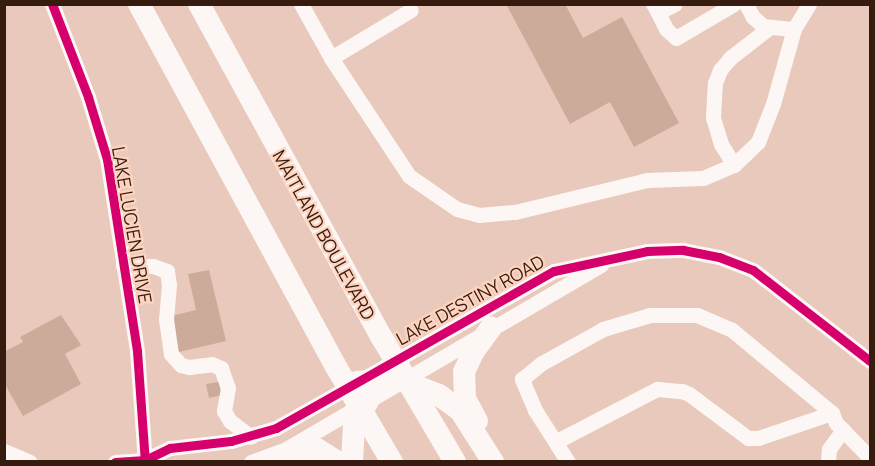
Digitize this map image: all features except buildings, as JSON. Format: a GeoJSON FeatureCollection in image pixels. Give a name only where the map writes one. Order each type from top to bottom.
{"type":"FeatureCollection","features":[{"type":"Feature","properties":{"kind":"highway"},"geometry":{"type":"LineString","coordinates":[[139,4],[388,458]]}},
{"type":"Feature","properties":{"kind":"highway","name":"MAITLAND BOULEVARD"},"geometry":{"type":"LineString","coordinates":[[199,4],[382,338],[455,462]]}},
{"type":"Feature","properties":{"kind":"highway"},"geometry":{"type":"LineString","coordinates":[[214,4],[271,139]]}},
{"type":"Feature","properties":{"kind":"highway"},"geometry":{"type":"LineString","coordinates":[[491,328],[469,360],[464,380],[465,398],[501,462]]}},
{"type":"Feature","properties":{"kind":"highway"},"geometry":{"type":"LineString","coordinates":[[393,380],[400,358]]}},
{"type":"Feature","properties":{"kind":"highway"},"geometry":{"type":"LineString","coordinates":[[352,462],[354,428],[362,392],[393,380],[439,395],[460,410],[494,462]]}},
{"type":"Feature","properties":{"kind":"highway"},"geometry":{"type":"LineString","coordinates":[[264,461],[317,449],[338,462]]}},
{"type":"Feature","properties":{"kind":"street","name":"LAKE LUCIEN DRIVE"},"geometry":{"type":"LineString","coordinates":[[52,4],[88,97],[107,159],[137,351],[146,461]]}},
{"type":"Feature","properties":{"kind":"street"},"geometry":{"type":"LineString","coordinates":[[301,4],[330,58],[409,176],[457,209],[479,215],[515,212],[646,180],[703,178],[734,165],[758,142],[773,104],[794,29],[809,4]]}},
{"type":"Feature","properties":{"kind":"street"},"geometry":{"type":"LineString","coordinates":[[654,6],[663,10],[675,4]]}},
{"type":"Feature","properties":{"kind":"street"},"geometry":{"type":"LineString","coordinates":[[654,6],[666,29],[676,38],[734,4]]}},
{"type":"Feature","properties":{"kind":"street"},"geometry":{"type":"LineString","coordinates":[[746,4],[753,17],[763,26],[794,29]]}},
{"type":"Feature","properties":{"kind":"street"},"geometry":{"type":"LineString","coordinates":[[330,58],[414,6]]}},
{"type":"Feature","properties":{"kind":"street"},"geometry":{"type":"LineString","coordinates":[[734,165],[721,144],[713,118],[715,83],[720,70],[730,58],[770,27]]}},
{"type":"Feature","properties":{"kind":"street","name":"LAKE DESTINY ROAD"},"geometry":{"type":"LineString","coordinates":[[264,461],[286,449],[362,392],[400,358],[554,271],[647,251],[683,250],[719,257],[753,270],[782,290],[870,361]]}},
{"type":"Feature","properties":{"kind":"street","name":"LAKE DESTINY ROAD"},"geometry":{"type":"LineString","coordinates":[[393,380],[617,257]]}},
{"type":"Feature","properties":{"kind":"street"},"geometry":{"type":"LineString","coordinates":[[123,266],[153,266],[167,272],[169,285],[166,319],[171,354],[181,365],[189,367],[212,364],[221,368],[228,388],[224,411],[230,421],[251,437]]}},
{"type":"Feature","properties":{"kind":"street"},"geometry":{"type":"LineString","coordinates":[[568,462],[557,441],[535,410],[522,379],[542,363],[603,329],[650,315],[697,315],[732,330],[832,413],[843,430],[870,458]]}},
{"type":"Feature","properties":{"kind":"street"},"geometry":{"type":"LineString","coordinates":[[557,441],[657,389],[682,391],[688,394],[748,438],[758,438],[832,413]]}},
{"type":"Feature","properties":{"kind":"street","name":"LAKE DESTINY ROAD"},"geometry":{"type":"LineString","coordinates":[[146,461],[170,448],[251,437],[362,392]]}},
{"type":"Feature","properties":{"kind":"street"},"geometry":{"type":"LineString","coordinates":[[828,460],[829,449],[843,430]]}},
{"type":"Feature","properties":{"kind":"street"},"geometry":{"type":"LineString","coordinates":[[4,451],[30,462]]}},
{"type":"Feature","properties":{"kind":"street"},"geometry":{"type":"LineString","coordinates":[[115,462],[146,461]]}},
{"type":"Feature","properties":{"kind":"cycle path"},"geometry":{"type":"LineString","coordinates":[[52,4],[88,97],[107,159],[137,351],[145,462]]}},
{"type":"Feature","properties":{"kind":"cycle path"},"geometry":{"type":"LineString","coordinates":[[115,462],[145,460],[170,448],[231,441],[276,428],[554,271],[647,251],[683,250],[719,257],[753,270],[870,361]]}}]}
